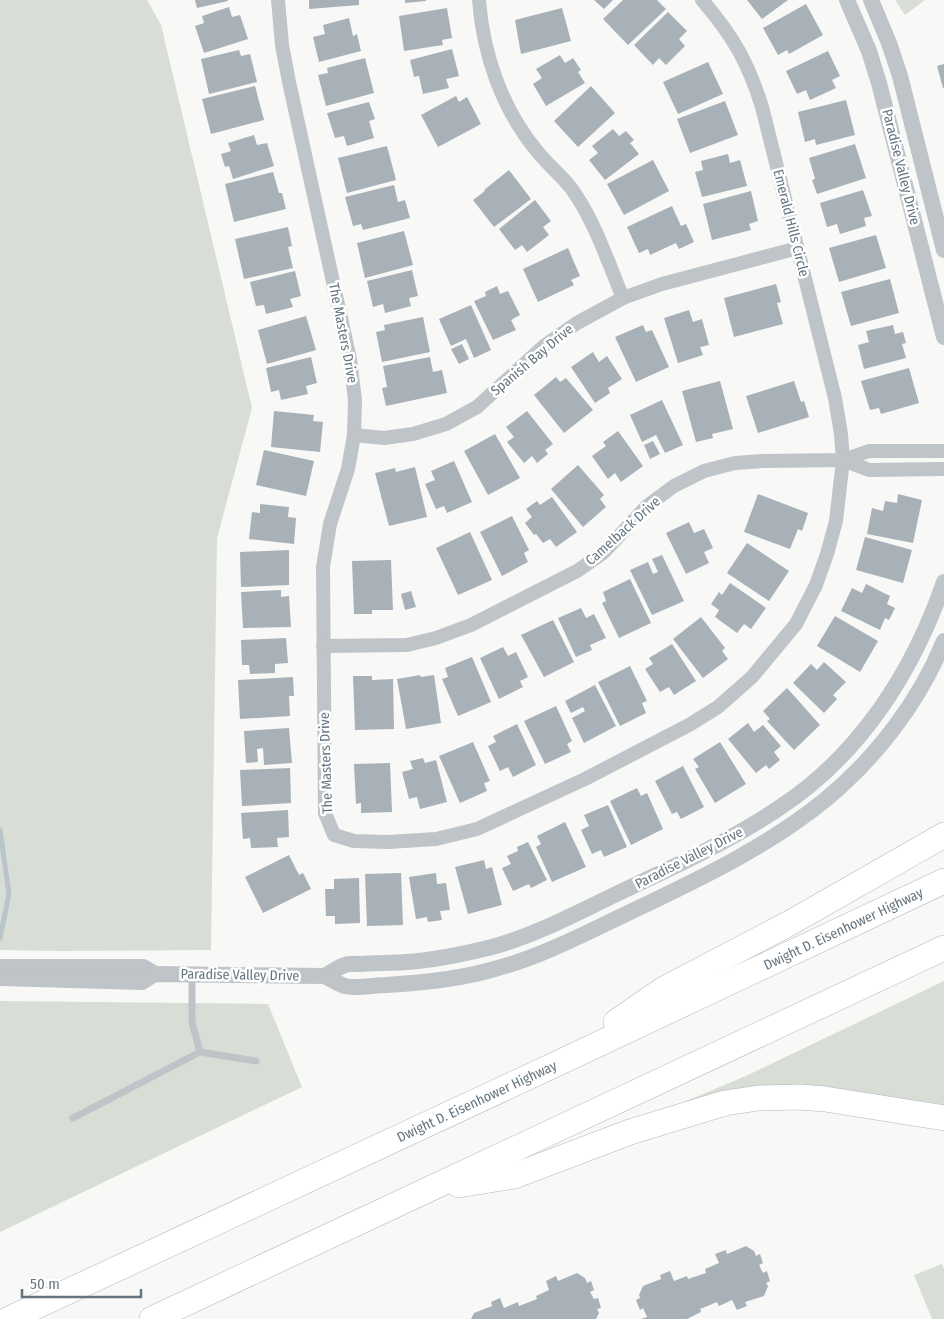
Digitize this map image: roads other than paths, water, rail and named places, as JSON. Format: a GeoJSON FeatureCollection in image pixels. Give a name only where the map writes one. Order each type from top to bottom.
{"type":"FeatureCollection","features":[{"type":"Feature","properties":{"kind":"highway"},"geometry":{"type":"LineString","coordinates":[[552,1066],[664,989],[790,923],[944,835]]}},
{"type":"Feature","properties":{"kind":"highway","name":"Dwight D. Eisenhower Highway"},"geometry":{"type":"LineString","coordinates":[[10,1319],[944,881]]}},
{"type":"Feature","properties":{"kind":"highway"},"geometry":{"type":"LineString","coordinates":[[152,1319],[944,948]]}},
{"type":"Feature","properties":{"kind":"highway"},"geometry":{"type":"LineString","coordinates":[[429,1190],[514,1176],[630,1132],[725,1103],[759,1098],[800,1097],[825,1099],[944,1118]]}},
{"type":"Feature","properties":{"kind":"street","name":"The Masters Drive"},"geometry":{"type":"LineString","coordinates":[[278,0],[282,45],[289,82],[350,359],[355,400],[354,435],[348,469],[330,524],[323,567],[325,813],[334,835],[354,841],[388,842],[436,839],[477,829],[584,779],[689,725],[718,706],[752,677],[796,624],[816,585],[828,554],[836,520],[843,460]]}},
{"type":"Feature","properties":{"kind":"street"},"geometry":{"type":"LineString","coordinates":[[479,0],[486,47],[497,83],[515,120],[536,150],[571,188],[587,216],[623,298]]}},
{"type":"Feature","properties":{"kind":"street","name":"Emerald Hills Circle"},"geometry":{"type":"LineString","coordinates":[[702,0],[722,23],[741,53],[762,107],[836,398],[842,434],[843,460]]}},
{"type":"Feature","properties":{"kind":"street","name":"Paradise Valley Drive"},"geometry":{"type":"LineString","coordinates":[[847,0],[869,51],[880,83],[944,337]]}},
{"type":"Feature","properties":{"kind":"street","name":"Paradise Valley Drive"},"geometry":{"type":"LineString","coordinates":[[871,0],[900,76],[942,232],[944,250]]}},
{"type":"Feature","properties":{"kind":"street"},"geometry":{"type":"LineString","coordinates":[[919,238],[942,232]]}},
{"type":"Feature","properties":{"kind":"street","name":"Spanish Bay Drive"},"geometry":{"type":"LineString","coordinates":[[354,435],[394,437],[413,434],[446,424],[477,407],[544,346],[568,328],[623,298],[662,284],[798,248]]}},
{"type":"Feature","properties":{"kind":"street","name":"Camelback Drive"},"geometry":{"type":"LineString","coordinates":[[323,646],[407,644],[436,638],[471,624],[577,571],[602,553],[647,506],[674,486],[704,471],[735,463],[763,460],[843,460],[870,451],[944,451]]}},
{"type":"Feature","properties":{"kind":"street","name":"Camelback Drive"},"geometry":{"type":"LineString","coordinates":[[843,460],[869,470],[944,469]]}},
{"type":"Feature","properties":{"kind":"street","name":"Paradise Valley Drive"},"geometry":{"type":"LineString","coordinates":[[324,976],[345,965],[407,962],[451,956],[493,946],[533,932],[652,878],[742,831],[780,807],[813,782],[840,757],[867,726],[896,687],[916,653],[944,582]]}},
{"type":"Feature","properties":{"kind":"street","name":"Paradise Valley Drive"},"geometry":{"type":"LineString","coordinates":[[0,967],[143,966],[155,974],[324,976],[346,986],[407,984],[452,979],[498,968],[541,953],[592,930],[753,850],[792,825],[826,799],[881,744],[912,702],[935,663],[944,641]]}},
{"type":"Feature","properties":{"kind":"street","name":"Paradise Valley Drive"},"geometry":{"type":"LineString","coordinates":[[0,978],[142,982],[155,974]]}},
{"type":"Feature","properties":{"kind":"lane"},"geometry":{"type":"LineString","coordinates":[[192,975],[192,1022],[200,1052]]}},
{"type":"Feature","properties":{"kind":"lane"},"geometry":{"type":"LineString","coordinates":[[73,1118],[200,1052],[256,1061]]}},
{"type":"Feature","properties":{"kind":"waterway"},"geometry":{"type":"LineString","coordinates":[[0,830],[9,894],[0,938]]}}]}
